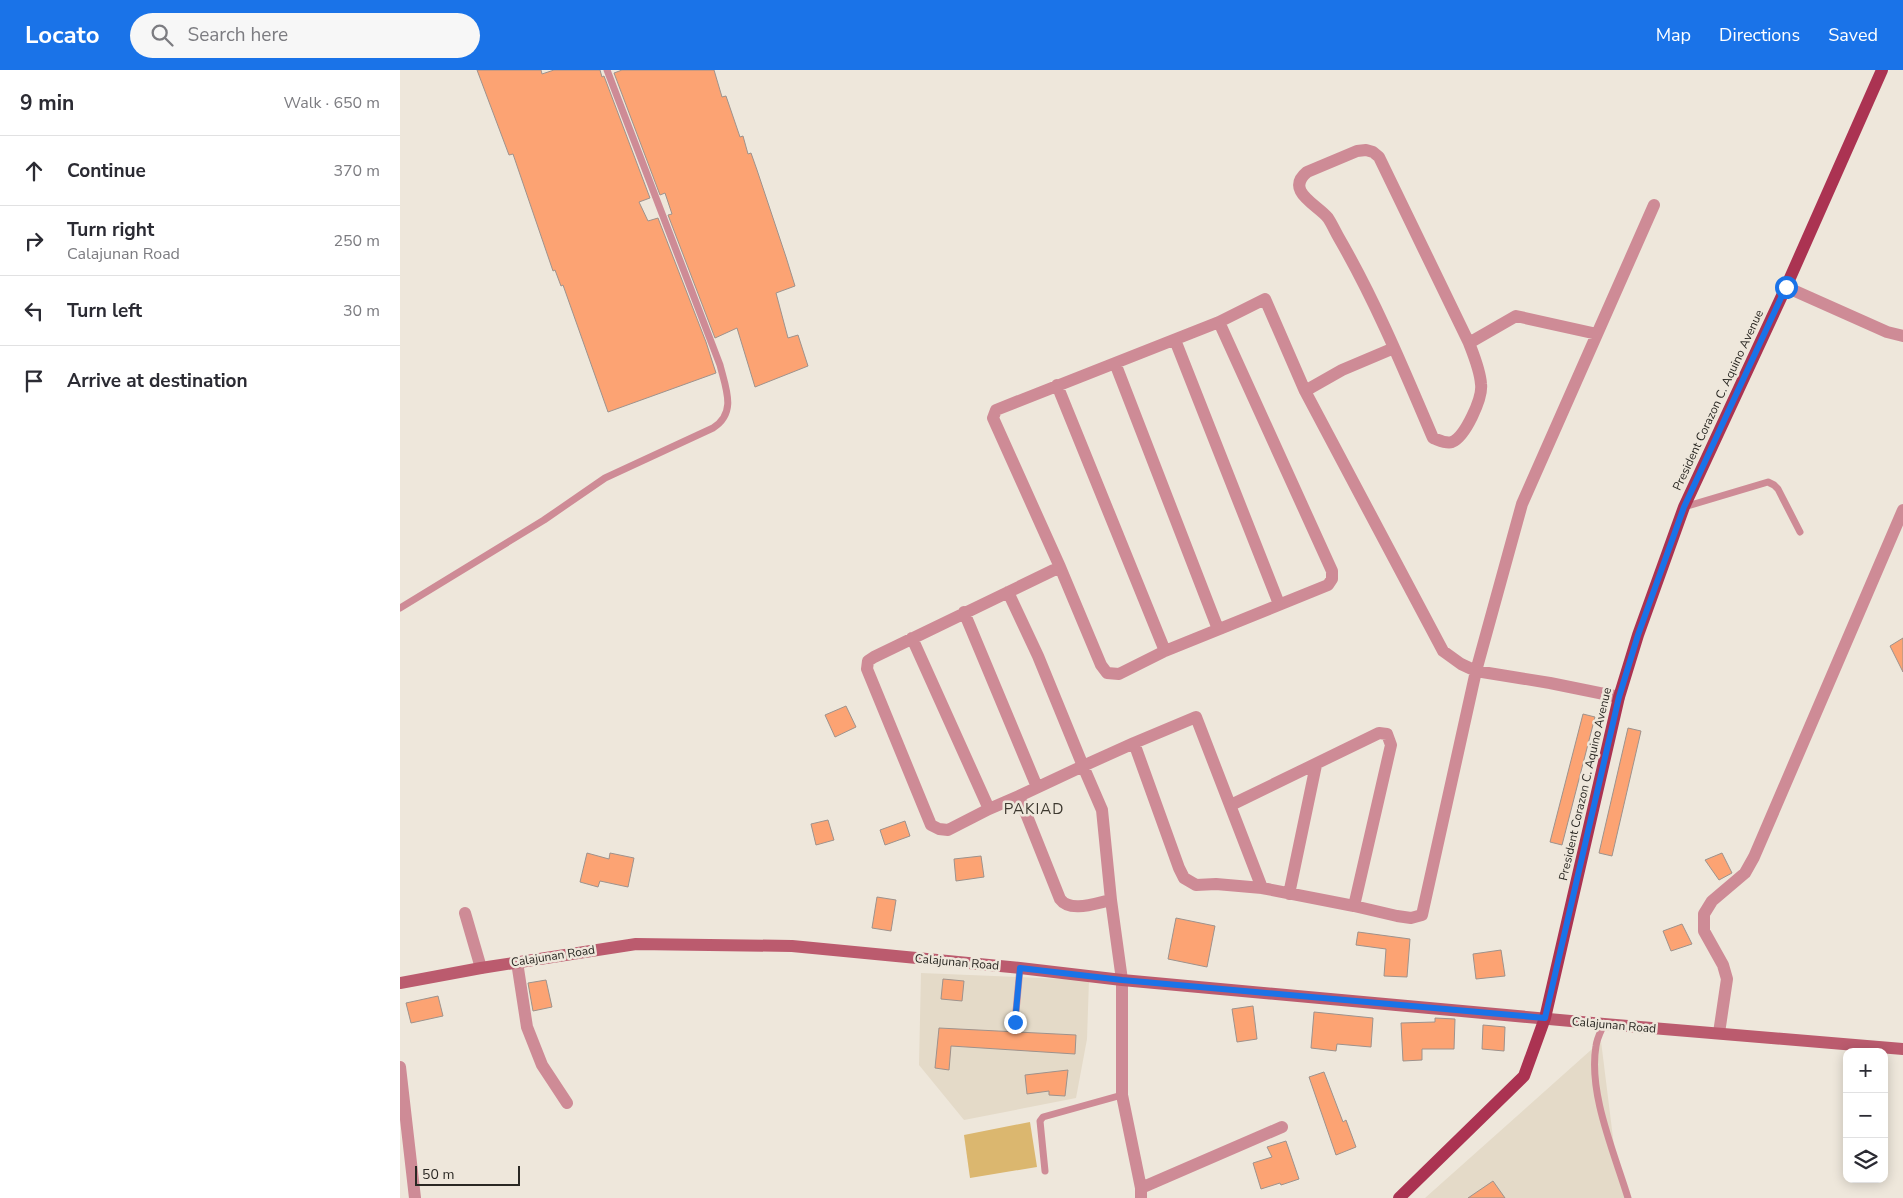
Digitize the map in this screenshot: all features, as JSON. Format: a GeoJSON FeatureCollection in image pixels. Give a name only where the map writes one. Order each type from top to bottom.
{"type":"FeatureCollection","features":[{"type":"Feature","properties":{"kind":"main road","name":"President Corazon C. Aquino Avenue"},"geometry":{"type":"LineString","coordinates":[[1398,1198],[1524,1076],[1545,1018],[1619,697],[1638,635],[1684,507],[1786,287],[1882,70]]}},
{"type":"Feature","properties":{"kind":"main road","name":"Calajunan Road"},"geometry":{"type":"LineString","coordinates":[[400,983],[480,968],[636,944],[792,946],[1122,980],[1719,1033],[1851,1048]]}},
{"type":"Feature","properties":{"kind":"main road","name":"Calajunan Road"},"geometry":{"type":"LineString","coordinates":[[1888,1049],[1903,1049]]}},
{"type":"Feature","properties":{"kind":"street"},"geometry":{"type":"LineString","coordinates":[[1366,150],[1373,152],[1379,157],[1469,343],[1479,369],[1482,387],[1476,407],[1459,437],[1450,442],[1442,442],[1433,438],[1394,348],[1364,281],[1327,217],[1302,195],[1300,183],[1302,176],[1307,172],[1357,151],[1366,150]]}},
{"type":"Feature","properties":{"kind":"street"},"geometry":{"type":"LineString","coordinates":[[1134,743],[1184,878],[1196,885],[1216,884],[1262,888],[1397,916],[1411,918],[1422,915],[1476,671],[1522,504],[1654,205]]}},
{"type":"Feature","properties":{"kind":"street"},"geometry":{"type":"LineString","coordinates":[[1786,287],[1887,332],[1903,336]]}},
{"type":"Feature","properties":{"kind":"street"},"geometry":{"type":"LineString","coordinates":[[1219,322],[1332,571],[1332,579],[1328,585],[1165,651],[1119,674],[1107,673],[1101,665],[1060,567],[993,418],[996,410],[1219,322],[1265,299],[1305,391],[1443,650],[1461,664],[1476,671],[1619,697]]}},
{"type":"Feature","properties":{"kind":"street"},"geometry":{"type":"LineString","coordinates":[[1469,343],[1516,316],[1598,334]]}},
{"type":"Feature","properties":{"kind":"street"},"geometry":{"type":"LineString","coordinates":[[1175,340],[1279,604]]}},
{"type":"Feature","properties":{"kind":"street"},"geometry":{"type":"LineString","coordinates":[[1305,391],[1342,370],[1394,348]]}},
{"type":"Feature","properties":{"kind":"street"},"geometry":{"type":"LineString","coordinates":[[1114,363],[1218,629]]}},
{"type":"Feature","properties":{"kind":"street"},"geometry":{"type":"LineString","coordinates":[[1058,385],[1165,651]]}},
{"type":"Feature","properties":{"kind":"street"},"geometry":{"type":"LineString","coordinates":[[1719,1033],[1727,979],[1723,965],[1704,931],[1704,914],[1712,901],[1745,873],[1754,857],[1903,510]]}},
{"type":"Feature","properties":{"kind":"street"},"geometry":{"type":"LineString","coordinates":[[1060,567],[964,612],[868,661],[867,669],[931,824],[939,829],[948,830],[988,809],[1196,716],[1262,888]]}},
{"type":"Feature","properties":{"kind":"street"},"geometry":{"type":"LineString","coordinates":[[1008,592],[1038,656],[1102,810],[1111,900],[1122,980],[1122,1095],[1141,1193],[1282,1127]]}},
{"type":"Feature","properties":{"kind":"street"},"geometry":{"type":"LineString","coordinates":[[964,612],[1037,787]]}},
{"type":"Feature","properties":{"kind":"street"},"geometry":{"type":"LineString","coordinates":[[912,638],[988,809]]}},
{"type":"Feature","properties":{"kind":"street"},"geometry":{"type":"LineString","coordinates":[[1231,805],[1379,733],[1387,734],[1391,744],[1354,906]]}},
{"type":"Feature","properties":{"kind":"street"},"geometry":{"type":"LineString","coordinates":[[1289,894],[1316,765]]}},
{"type":"Feature","properties":{"kind":"street"},"geometry":{"type":"LineString","coordinates":[[1019,796],[1060,899],[1064,904],[1071,907],[1111,900]]}},
{"type":"Feature","properties":{"kind":"street"},"geometry":{"type":"LineString","coordinates":[[464,913],[480,968]]}},
{"type":"Feature","properties":{"kind":"street"},"geometry":{"type":"LineString","coordinates":[[517,962],[528,1027],[542,1065],[567,1103]]}},
{"type":"Feature","properties":{"kind":"street"},"geometry":{"type":"LineString","coordinates":[[400,1068],[415,1198]]}},
{"type":"Feature","properties":{"kind":"lane"},"geometry":{"type":"LineString","coordinates":[[400,608],[544,520],[605,478],[713,428],[721,423],[726,416],[728,400],[720,365],[607,70]]}},
{"type":"Feature","properties":{"kind":"lane"},"geometry":{"type":"LineString","coordinates":[[1684,507],[1768,482],[1778,489],[1800,532]]}},
{"type":"Feature","properties":{"kind":"lane"},"geometry":{"type":"LineString","coordinates":[[1015,1022],[1020,968]]}},
{"type":"Feature","properties":{"kind":"lane"},"geometry":{"type":"LineString","coordinates":[[1604,1024],[1596,1044],[1597,1096],[1628,1198]]}},
{"type":"Feature","properties":{"kind":"lane"},"geometry":{"type":"LineString","coordinates":[[1045,1171],[1040,1120],[1042,1117],[1122,1095]]}},
{"type":"Feature","properties":{"kind":"shaded area"},"geometry":{"type":"Polygon","coordinates":[[[921,973],[1089,980],[1087,1039],[1076,1098],[964,1120],[919,1065],[921,973]]]}},
{"type":"Feature","properties":{"kind":"shaded area"},"geometry":{"type":"Polygon","coordinates":[[[1601,1041],[1617,1170],[1626,1198],[1425,1198],[1601,1041]]]}},
{"type":"Feature","properties":{"kind":"shaded area"},"geometry":{"type":"Polygon","coordinates":[[[1030,1122],[1037,1167],[970,1178],[964,1135],[1030,1122]]]}},
{"type":"Feature","properties":{"kind":"building"},"geometry":{"type":"Polygon","coordinates":[[[477,70],[541,70],[542,74],[554,70],[600,70],[602,77],[604,76],[650,198],[639,202],[648,221],[658,218],[716,373],[608,412],[563,285],[561,286],[555,270],[553,271],[513,154],[509,155],[477,70]]]}},
{"type":"Feature","properties":{"kind":"building"},"geometry":{"type":"Polygon","coordinates":[[[622,70],[714,70],[722,97],[726,96],[740,137],[743,136],[748,154],[751,153],[786,257],[795,286],[776,293],[788,338],[798,335],[808,366],[755,387],[737,328],[715,338],[668,215],[672,214],[665,193],[660,195],[614,73],[622,70]]]}},
{"type":"Feature","properties":{"kind":"building"},"geometry":{"type":"Polygon","coordinates":[[[1903,638],[1903,672],[1890,646],[1903,638]]]}},
{"type":"Feature","properties":{"kind":"building"},"geometry":{"type":"Polygon","coordinates":[[[846,706],[856,727],[835,737],[825,715],[846,706]]]}},
{"type":"Feature","properties":{"kind":"building"},"geometry":{"type":"Polygon","coordinates":[[[1583,714],[1595,717],[1562,845],[1550,842],[1583,714]]]}},
{"type":"Feature","properties":{"kind":"building"},"geometry":{"type":"Polygon","coordinates":[[[1628,728],[1641,731],[1612,856],[1599,853],[1628,728]]]}},
{"type":"Feature","properties":{"kind":"building"},"geometry":{"type":"Polygon","coordinates":[[[828,820],[834,840],[816,845],[811,824],[828,820]]]}},
{"type":"Feature","properties":{"kind":"building"},"geometry":{"type":"Polygon","coordinates":[[[905,821],[910,836],[885,845],[880,830],[905,821]]]}},
{"type":"Feature","properties":{"kind":"building"},"geometry":{"type":"Polygon","coordinates":[[[587,853],[609,859],[610,853],[634,858],[628,887],[600,881],[598,887],[580,882],[587,853]]]}},
{"type":"Feature","properties":{"kind":"building"},"geometry":{"type":"Polygon","coordinates":[[[1722,853],[1732,873],[1719,880],[1705,860],[1722,853]]]}},
{"type":"Feature","properties":{"kind":"building"},"geometry":{"type":"Polygon","coordinates":[[[981,856],[984,877],[956,881],[954,859],[981,856]]]}},
{"type":"Feature","properties":{"kind":"building"},"geometry":{"type":"Polygon","coordinates":[[[877,897],[896,900],[891,931],[872,928],[877,897]]]}},
{"type":"Feature","properties":{"kind":"building"},"geometry":{"type":"Polygon","coordinates":[[[1176,918],[1215,926],[1207,967],[1168,959],[1176,918]]]}},
{"type":"Feature","properties":{"kind":"building"},"geometry":{"type":"Polygon","coordinates":[[[1682,924],[1692,944],[1671,951],[1663,931],[1682,924]]]}},
{"type":"Feature","properties":{"kind":"building"},"geometry":{"type":"Polygon","coordinates":[[[1358,932],[1410,939],[1407,977],[1384,976],[1386,949],[1356,945],[1358,932]]]}},
{"type":"Feature","properties":{"kind":"building"},"geometry":{"type":"Polygon","coordinates":[[[1501,950],[1505,976],[1476,979],[1473,954],[1501,950]]]}},
{"type":"Feature","properties":{"kind":"building"},"geometry":{"type":"Polygon","coordinates":[[[943,979],[964,981],[962,1001],[941,999],[943,979]]]}},
{"type":"Feature","properties":{"kind":"building"},"geometry":{"type":"Polygon","coordinates":[[[546,980],[552,1007],[533,1011],[528,983],[546,980]]]}},
{"type":"Feature","properties":{"kind":"building"},"geometry":{"type":"Polygon","coordinates":[[[438,996],[443,1016],[411,1023],[406,1003],[438,996]]]}},
{"type":"Feature","properties":{"kind":"building"},"geometry":{"type":"Polygon","coordinates":[[[1253,1006],[1257,1039],[1237,1042],[1232,1009],[1253,1006]]]}},
{"type":"Feature","properties":{"kind":"building"},"geometry":{"type":"Polygon","coordinates":[[[1314,1012],[1373,1018],[1371,1047],[1337,1044],[1336,1051],[1311,1048],[1314,1012]]]}},
{"type":"Feature","properties":{"kind":"building"},"geometry":{"type":"Polygon","coordinates":[[[1435,1018],[1455,1019],[1454,1049],[1422,1049],[1422,1060],[1403,1061],[1401,1023],[1435,1022],[1435,1018]]]}},
{"type":"Feature","properties":{"kind":"building"},"geometry":{"type":"Polygon","coordinates":[[[1483,1025],[1505,1027],[1504,1051],[1482,1049],[1483,1025]]]}},
{"type":"Feature","properties":{"kind":"building"},"geometry":{"type":"Polygon","coordinates":[[[939,1028],[1076,1035],[1075,1054],[951,1046],[949,1070],[935,1068],[939,1028]]]}},
{"type":"Feature","properties":{"kind":"building"},"geometry":{"type":"Polygon","coordinates":[[[1068,1070],[1065,1096],[1049,1095],[1049,1091],[1027,1094],[1025,1075],[1068,1070]]]}},
{"type":"Feature","properties":{"kind":"building"},"geometry":{"type":"Polygon","coordinates":[[[1324,1072],[1343,1122],[1346,1120],[1356,1147],[1336,1155],[1309,1077],[1324,1072]]]}},
{"type":"Feature","properties":{"kind":"building"},"geometry":{"type":"Polygon","coordinates":[[[1286,1141],[1299,1179],[1261,1189],[1253,1163],[1272,1157],[1267,1147],[1286,1141]]]}},
{"type":"Feature","properties":{"kind":"building"},"geometry":{"type":"Polygon","coordinates":[[[1493,1181],[1505,1198],[1468,1198],[1493,1181]]]}},
{"type":"Feature","properties":{"kind":"district","name":"PAKIAD"},"geometry":{"type":"Point","coordinates":[1034,809]}},
{"type":"Feature","properties":{"kind":"route"},"geometry":{"type":"LineString","coordinates":[[1015,1022],[1020,968],[1122,980],[1545,1018],[1619,697],[1638,635],[1684,507],[1786,287]]}}]}
